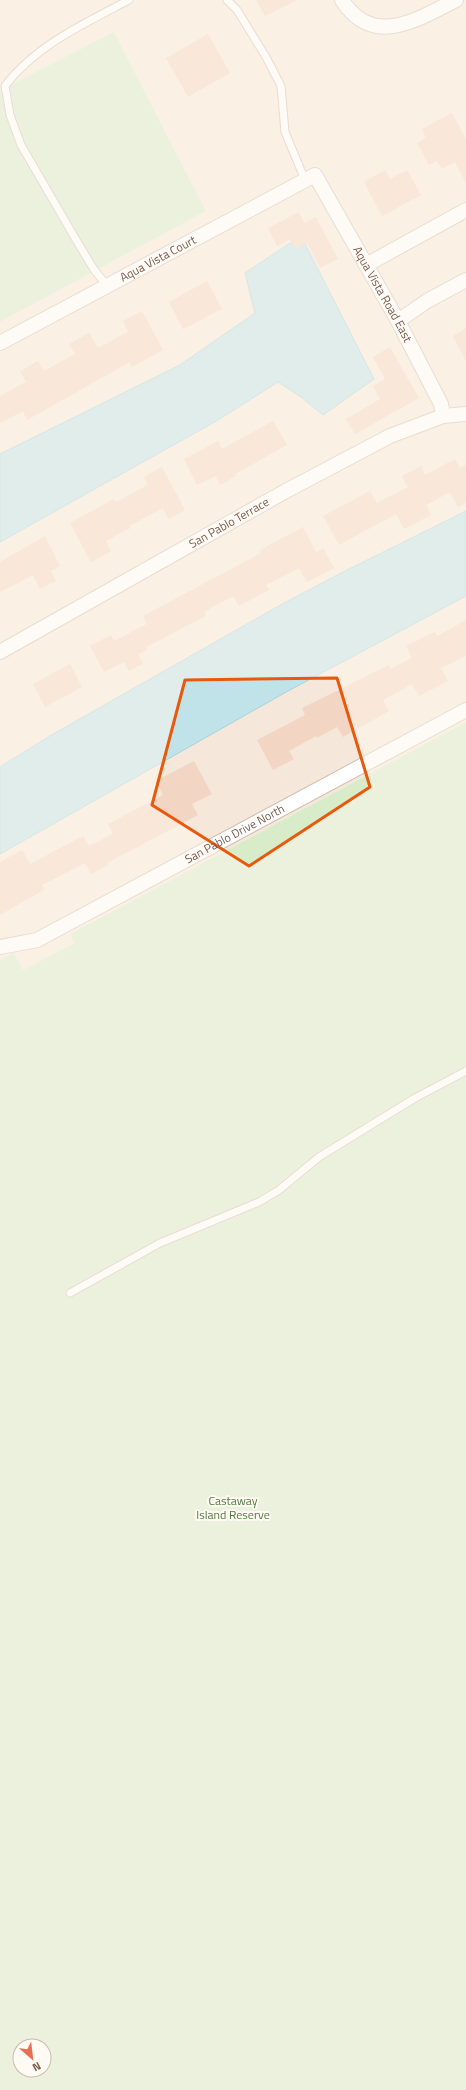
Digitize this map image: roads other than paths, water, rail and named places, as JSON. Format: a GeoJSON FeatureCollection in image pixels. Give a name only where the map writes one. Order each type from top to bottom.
{"type":"FeatureCollection","features":[{"type":"Feature","properties":{"kind":"street"},"geometry":{"type":"LineString","coordinates":[[342,0],[353,13],[367,22],[390,28],[407,24],[456,0]]}},
{"type":"Feature","properties":{"kind":"street","name":"Aqua Vista Court"},"geometry":{"type":"LineString","coordinates":[[0,343],[310,178]]}},
{"type":"Feature","properties":{"kind":"street","name":"Aqua Vista Road East"},"geometry":{"type":"LineString","coordinates":[[310,178],[366,266],[398,321],[441,404],[444,416]]}},
{"type":"Feature","properties":{"kind":"street"},"geometry":{"type":"LineString","coordinates":[[366,266],[466,210]]}},
{"type":"Feature","properties":{"kind":"street"},"geometry":{"type":"LineString","coordinates":[[398,321],[427,301],[466,280]]}},
{"type":"Feature","properties":{"kind":"street","name":"San Pablo Terrace"},"geometry":{"type":"LineString","coordinates":[[0,652],[284,492],[390,436],[444,416],[466,414]]}},
{"type":"Feature","properties":{"kind":"street","name":"San Pablo Drive North"},"geometry":{"type":"LineString","coordinates":[[0,947],[37,940],[466,710]]}},
{"type":"Feature","properties":{"kind":"lane"},"geometry":{"type":"LineString","coordinates":[[107,286],[93,268],[21,145],[10,115],[5,86],[16,70],[39,51],[129,0]]}},
{"type":"Feature","properties":{"kind":"lane"},"geometry":{"type":"LineString","coordinates":[[227,0],[237,10],[266,57],[281,86],[286,132],[310,178]]}},
{"type":"Feature","properties":{"kind":"lane"},"geometry":{"type":"LineString","coordinates":[[70,1293],[160,1243],[259,1202],[279,1190],[319,1157],[415,1098],[466,1070]]}},
{"type":"Feature","properties":{"kind":"water"},"geometry":{"type":"Polygon","coordinates":[[[301,236],[374,379],[323,415],[301,397],[278,382],[218,420],[0,542],[0,454],[180,365],[255,313],[245,273],[301,236]]]}},
{"type":"Feature","properties":{"kind":"water"},"geometry":{"type":"Polygon","coordinates":[[[466,511],[466,596],[288,691],[0,854],[0,767],[48,737],[284,603],[466,511]]]}},
{"type":"Feature","properties":{"kind":"park label","name":"Castaway Island Reserve"},"geometry":{"type":"Point","coordinates":[233,1508]}}]}
